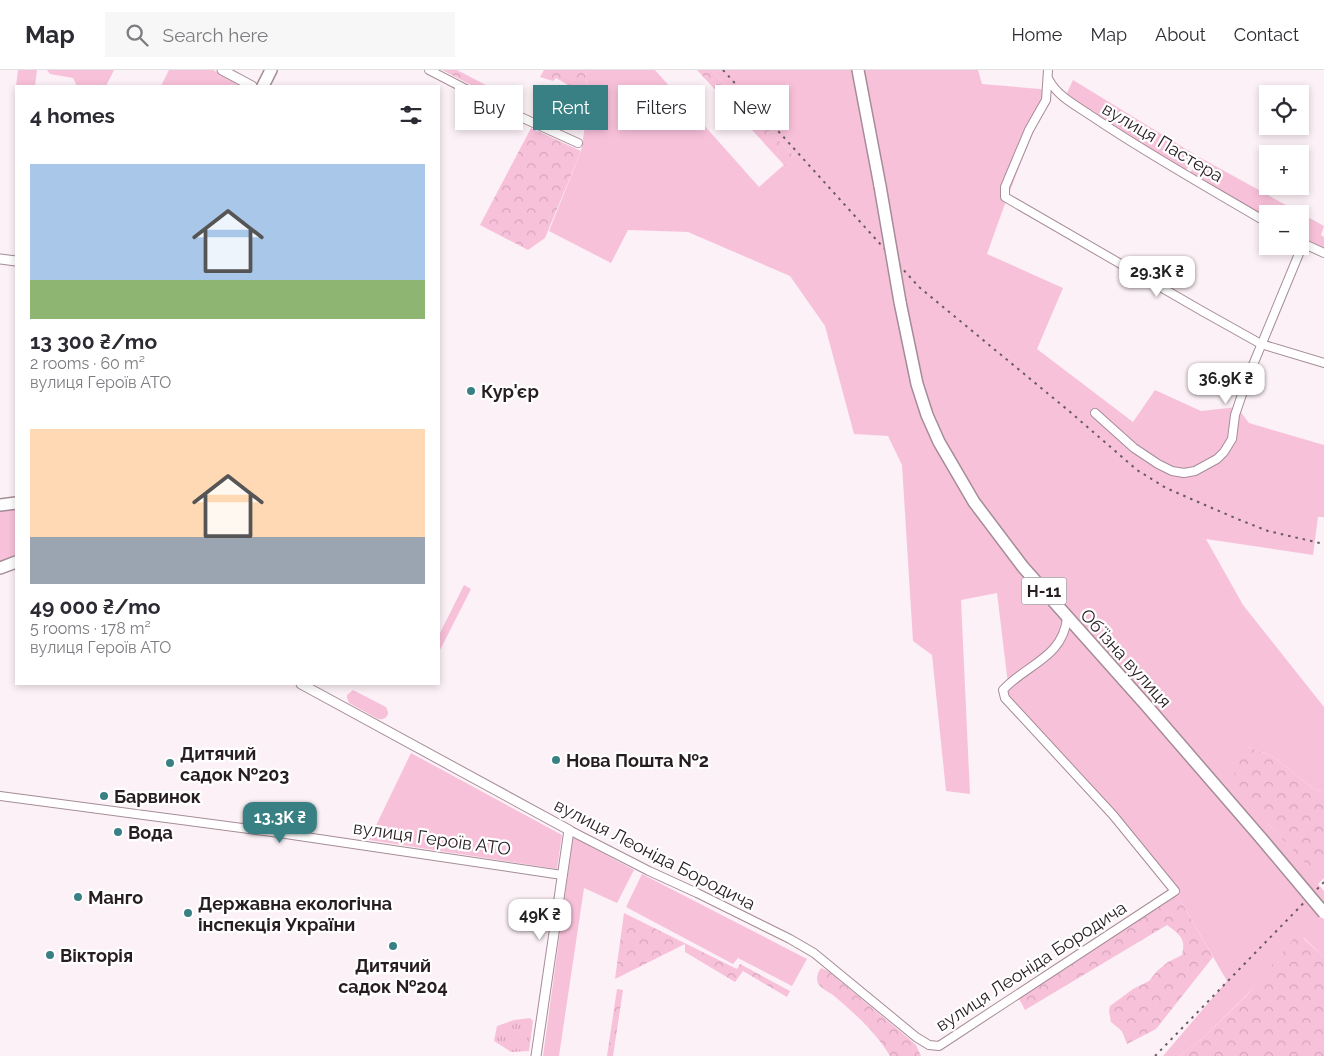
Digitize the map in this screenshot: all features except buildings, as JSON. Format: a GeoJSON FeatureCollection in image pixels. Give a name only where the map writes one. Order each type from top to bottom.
{"type":"FeatureCollection","features":[{"type":"Feature","properties":{"kind":"main road"},"geometry":{"type":"LineString","coordinates":[[264,85],[271,70]]}},
{"type":"Feature","properties":{"kind":"main road","name":"Обʼїзна вулиця"},"geometry":{"type":"LineString","coordinates":[[858,70],[900,302],[917,384],[939,442],[974,502],[1023,567],[1146,705],[1324,913]]}},
{"type":"Feature","properties":{"kind":"main road"},"geometry":{"type":"LineString","coordinates":[[2,505],[15,495]]}},
{"type":"Feature","properties":{"kind":"main road"},"geometry":{"type":"LineString","coordinates":[[2,505],[15,503]]}},
{"type":"Feature","properties":{"kind":"main road"},"geometry":{"type":"LineString","coordinates":[[0,568],[15,562]]}},
{"type":"Feature","properties":{"kind":"street"},"geometry":{"type":"LineString","coordinates":[[222,70],[250,85]]}},
{"type":"Feature","properties":{"kind":"street"},"geometry":{"type":"LineString","coordinates":[[429,70],[514,114],[578,143]]}},
{"type":"Feature","properties":{"kind":"street"},"geometry":{"type":"LineString","coordinates":[[1048,70],[1049,80],[1046,100],[1029,130],[1005,187],[1005,197],[1184,302],[1261,344],[1324,362]]}},
{"type":"Feature","properties":{"kind":"street","name":"вулиця Пастера"},"geometry":{"type":"LineString","coordinates":[[1049,80],[1054,89],[1064,97],[1116,133],[1259,218]]}},
{"type":"Feature","properties":{"kind":"street"},"geometry":{"type":"LineString","coordinates":[[1309,246],[1324,253]]}},
{"type":"Feature","properties":{"kind":"street"},"geometry":{"type":"LineString","coordinates":[[1095,413],[1134,448],[1172,471],[1184,473],[1195,471],[1217,459],[1229,446],[1233,434],[1237,407],[1297,255]]}},
{"type":"Feature","properties":{"kind":"street"},"geometry":{"type":"LineString","coordinates":[[0,259],[15,261]]}},
{"type":"Feature","properties":{"kind":"street","name":"вулиця Леоніда Бородича"},"geometry":{"type":"LineString","coordinates":[[303,685],[569,830],[814,953],[916,1036],[929,1045],[939,1046],[1175,891],[1113,815],[1005,698],[1003,690],[1008,684],[1053,650],[1066,630],[1067,618]]}},
{"type":"Feature","properties":{"kind":"street","name":"вулиця Героїв АТО"},"geometry":{"type":"LineString","coordinates":[[0,796],[272,832],[562,874]]}},
{"type":"Feature","properties":{"kind":"street"},"geometry":{"type":"LineString","coordinates":[[536,1056],[569,830]]}},
{"type":"Feature","properties":{"kind":"green space"},"geometry":{"type":"Polygon","coordinates":[[[18,70],[37,70],[35,85],[16,85],[18,70]]]}},
{"type":"Feature","properties":{"kind":"green space"},"geometry":{"type":"Polygon","coordinates":[[[47,70],[114,70],[106,85],[76,85],[73,78],[50,74],[47,70]]]}},
{"type":"Feature","properties":{"kind":"green space"},"geometry":{"type":"Polygon","coordinates":[[[169,70],[213,70],[241,85],[162,85],[169,70]]]}},
{"type":"Feature","properties":{"kind":"green space"},"geometry":{"type":"Polygon","coordinates":[[[442,70],[457,70],[486,85],[471,85],[442,70]]]}},
{"type":"Feature","properties":{"kind":"green space"},"geometry":{"type":"Polygon","coordinates":[[[544,70],[585,70],[587,85],[568,85],[556,78],[553,81],[540,77],[544,70]]]}},
{"type":"Feature","properties":{"kind":"green space"},"geometry":{"type":"Polygon","coordinates":[[[585,70],[655,70],[668,85],[618,85],[618,130],[705,130],[705,126],[759,187],[794,156],[769,130],[789,130],[789,85],[725,85],[711,70],[978,70],[982,84],[1052,90],[1020,164],[987,254],[1063,288],[1037,349],[1133,422],[1155,390],[1201,411],[1237,407],[1249,423],[1324,445],[1324,517],[1318,517],[1313,555],[1206,539],[1243,605],[1324,707],[1324,791],[1315,790],[1274,757],[1248,747],[1258,809],[1269,825],[1311,868],[1324,858],[1324,878],[1318,884],[1324,891],[1324,957],[1304,938],[1202,1039],[1179,1056],[1163,1056],[1227,981],[1175,891],[1005,698],[1008,684],[997,593],[961,600],[970,794],[946,791],[932,655],[913,641],[902,465],[888,436],[854,434],[825,326],[790,276],[688,232],[628,230],[611,263],[549,231],[581,151],[584,130],[608,130],[608,85],[587,85],[585,70]]]}},
{"type":"Feature","properties":{"kind":"green space"},"geometry":{"type":"Polygon","coordinates":[[[697,70],[711,70],[725,85],[715,85],[715,90],[697,70]]]}},
{"type":"Feature","properties":{"kind":"green space"},"geometry":{"type":"Polygon","coordinates":[[[1073,80],[1194,154],[1186,171],[1118,130],[1066,95],[1073,80]]]}},
{"type":"Feature","properties":{"kind":"green space"},"geometry":{"type":"Polygon","coordinates":[[[531,128],[581,151],[545,238],[528,250],[480,225],[531,128]]]}},
{"type":"Feature","properties":{"kind":"green space"},"geometry":{"type":"Polygon","coordinates":[[[752,130],[769,130],[794,156],[785,166],[752,130]]]}},
{"type":"Feature","properties":{"kind":"green space"},"geometry":{"type":"Polygon","coordinates":[[[1199,157],[1259,190],[1259,195],[1268,195],[1286,205],[1259,205],[1259,214],[1190,173],[1199,157]]]}},
{"type":"Feature","properties":{"kind":"green space"},"geometry":{"type":"Polygon","coordinates":[[[1309,218],[1324,226],[1321,235],[1324,237],[1324,250],[1309,242],[1309,218]]]}},
{"type":"Feature","properties":{"kind":"green space"},"geometry":{"type":"Polygon","coordinates":[[[15,510],[15,558],[0,565],[0,511],[15,510]]]}},
{"type":"Feature","properties":{"kind":"green space"},"geometry":{"type":"Polygon","coordinates":[[[464,585],[471,589],[440,650],[440,633],[464,585]]]}},
{"type":"Feature","properties":{"kind":"green space"},"geometry":{"type":"Polygon","coordinates":[[[353,690],[386,707],[388,714],[386,717],[378,719],[349,703],[347,695],[353,690]]]}},
{"type":"Feature","properties":{"kind":"green space"},"geometry":{"type":"Polygon","coordinates":[[[1248,747],[1274,757],[1315,790],[1324,791],[1324,858],[1311,869],[1269,825],[1235,779],[1233,760],[1238,750],[1248,747]]]}},
{"type":"Feature","properties":{"kind":"green space"},"geometry":{"type":"Polygon","coordinates":[[[411,753],[562,835],[557,869],[369,840],[411,753]]]}},
{"type":"Feature","properties":{"kind":"green space"},"geometry":{"type":"Polygon","coordinates":[[[573,837],[634,870],[617,903],[584,888],[559,1056],[543,1056],[573,837]]]}},
{"type":"Feature","properties":{"kind":"green space"},"geometry":{"type":"Polygon","coordinates":[[[642,874],[807,959],[792,986],[738,958],[733,964],[626,907],[642,874]]]}},
{"type":"Feature","properties":{"kind":"green space"},"geometry":{"type":"Polygon","coordinates":[[[1175,891],[1213,957],[1156,1029],[1127,1044],[1122,1031],[1111,1022],[1109,1011],[1110,1006],[1133,989],[1149,981],[1168,962],[1182,955],[1183,945],[1181,937],[1167,925],[1025,1010],[1017,995],[1175,891]]]}},
{"type":"Feature","properties":{"kind":"green space"},"geometry":{"type":"Polygon","coordinates":[[[624,913],[737,969],[740,964],[790,991],[787,997],[743,971],[735,982],[685,952],[685,944],[615,979],[624,913]]]}},
{"type":"Feature","properties":{"kind":"green space"},"geometry":{"type":"Polygon","coordinates":[[[1295,937],[1303,938],[1324,957],[1324,1056],[1179,1056],[1202,1039],[1249,993],[1295,937]]]}},
{"type":"Feature","properties":{"kind":"green space"},"geometry":{"type":"Polygon","coordinates":[[[821,968],[828,971],[907,1037],[916,1045],[921,1056],[890,1056],[864,1023],[820,986],[817,982],[817,977],[821,968]]]}},
{"type":"Feature","properties":{"kind":"green space"},"geometry":{"type":"Polygon","coordinates":[[[617,989],[623,990],[613,1056],[607,1056],[617,989]]]}},
{"type":"Feature","properties":{"kind":"green space"},"geometry":{"type":"Polygon","coordinates":[[[530,1018],[533,1021],[529,1051],[511,1052],[494,1041],[497,1026],[514,1020],[530,1018]]]}},
{"type":"Feature","properties":{"kind":"railway"},"geometry":{"type":"LineString","coordinates":[[723,70],[919,287],[1137,470],[1166,488],[1235,518],[1268,531],[1324,544]]}},
{"type":"Feature","properties":{"kind":"railway"},"geometry":{"type":"LineString","coordinates":[[1155,1056],[1324,882]]}},
{"type":"Feature","properties":{"kind":"place","name":"Кур'єр"},"geometry":{"type":"Point","coordinates":[471,391]}},
{"type":"Feature","properties":{"kind":"place","name":"Нова Пошта №2"},"geometry":{"type":"Point","coordinates":[556,760]}},
{"type":"Feature","properties":{"kind":"place","name":"Дитячий садок №203"},"geometry":{"type":"Point","coordinates":[170,763]}},
{"type":"Feature","properties":{"kind":"place","name":"Барвинок"},"geometry":{"type":"Point","coordinates":[104,796]}},
{"type":"Feature","properties":{"kind":"place","name":"Вода"},"geometry":{"type":"Point","coordinates":[118,832]}},
{"type":"Feature","properties":{"kind":"place","name":"Манго"},"geometry":{"type":"Point","coordinates":[78,897]}},
{"type":"Feature","properties":{"kind":"place","name":"Державна екологічна інспекція України"},"geometry":{"type":"Point","coordinates":[188,913]}},
{"type":"Feature","properties":{"kind":"place","name":"Дитячий садок №204"},"geometry":{"type":"Point","coordinates":[393,946]}},
{"type":"Feature","properties":{"kind":"place","name":"Вікторія"},"geometry":{"type":"Point","coordinates":[50,955]}}]}
